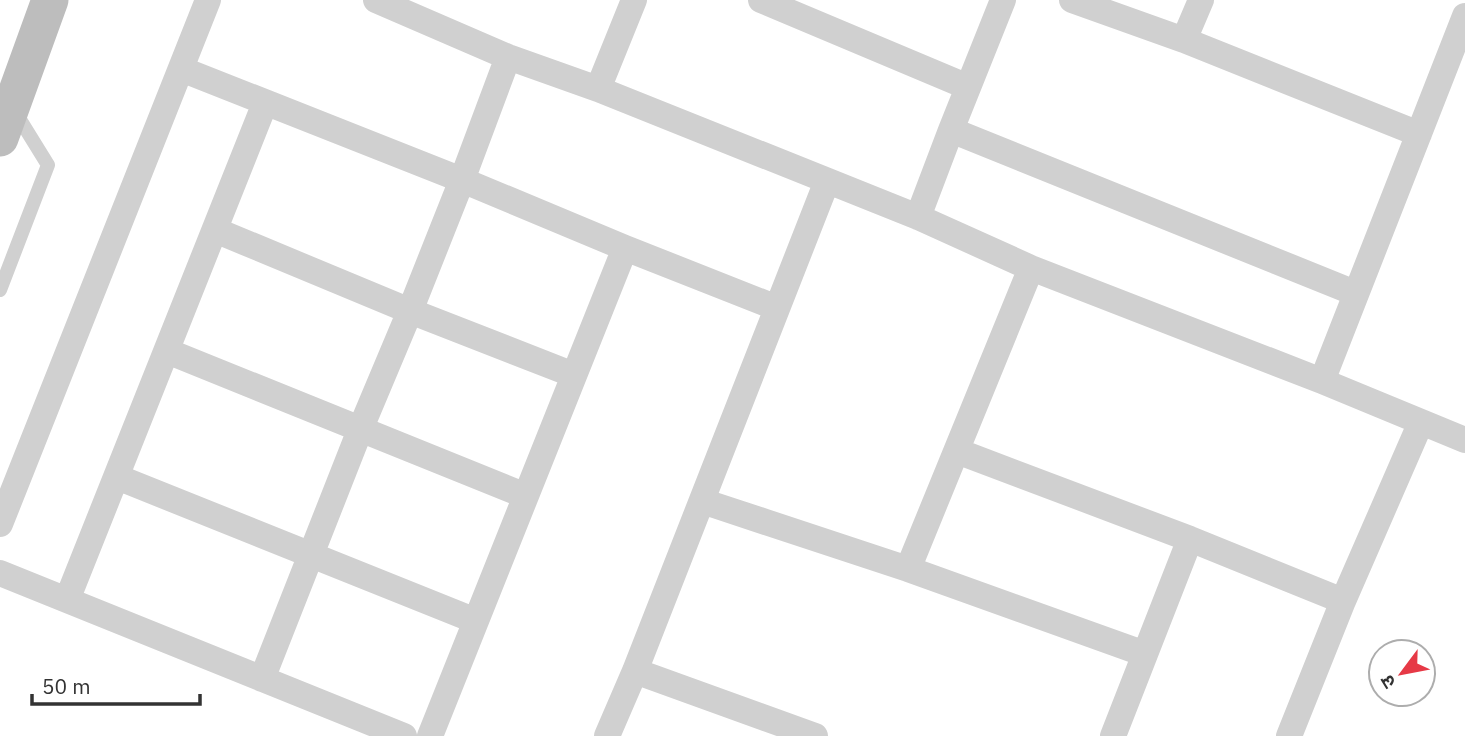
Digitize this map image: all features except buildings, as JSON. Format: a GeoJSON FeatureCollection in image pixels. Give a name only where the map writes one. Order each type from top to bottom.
{"type":"FeatureCollection","features":[{"type":"Feature","properties":{"kind":"street"},"geometry":{"type":"LineString","coordinates":[[0,62],[37,0]]}},
{"type":"Feature","properties":{"kind":"street"},"geometry":{"type":"LineString","coordinates":[[6,122],[50,0]]}},
{"type":"Feature","properties":{"kind":"street"},"geometry":{"type":"LineString","coordinates":[[0,524],[208,0]]}},
{"type":"Feature","properties":{"kind":"street"},"geometry":{"type":"LineString","coordinates":[[376,0],[508,57],[598,89],[918,217],[1031,268],[1322,380],[1465,440]]}},
{"type":"Feature","properties":{"kind":"street"},"geometry":{"type":"LineString","coordinates":[[598,89],[634,0]]}},
{"type":"Feature","properties":{"kind":"street"},"geometry":{"type":"LineString","coordinates":[[761,0],[803,8],[968,87]]}},
{"type":"Feature","properties":{"kind":"street"},"geometry":{"type":"LineString","coordinates":[[918,217],[1003,0]]}},
{"type":"Feature","properties":{"kind":"street"},"geometry":{"type":"LineString","coordinates":[[1072,0],[1184,40],[1419,134]]}},
{"type":"Feature","properties":{"kind":"street"},"geometry":{"type":"LineString","coordinates":[[1184,40],[1201,0]]}},
{"type":"Feature","properties":{"kind":"street"},"geometry":{"type":"LineString","coordinates":[[1322,380],[1465,16]]}},
{"type":"Feature","properties":{"kind":"street"},"geometry":{"type":"LineString","coordinates":[[262,679],[462,180],[508,57]]}},
{"type":"Feature","properties":{"kind":"street"},"geometry":{"type":"LineString","coordinates":[[181,69],[777,309]]}},
{"type":"Feature","properties":{"kind":"street"},"geometry":{"type":"LineString","coordinates":[[68,600],[265,103]]}},
{"type":"Feature","properties":{"kind":"street"},"geometry":{"type":"LineString","coordinates":[[951,130],[1355,293]]}},
{"type":"Feature","properties":{"kind":"street"},"geometry":{"type":"LineString","coordinates":[[607,736],[827,181]]}},
{"type":"Feature","properties":{"kind":"street"},"geometry":{"type":"LineString","coordinates":[[215,230],[574,375]]}},
{"type":"Feature","properties":{"kind":"street"},"geometry":{"type":"LineString","coordinates":[[430,736],[625,248]]}},
{"type":"Feature","properties":{"kind":"street"},"geometry":{"type":"LineString","coordinates":[[908,569],[1031,268]]}},
{"type":"Feature","properties":{"kind":"street"},"geometry":{"type":"LineString","coordinates":[[167,351],[526,496]]}},
{"type":"Feature","properties":{"kind":"street"},"geometry":{"type":"LineString","coordinates":[[1289,736],[1343,601],[1421,422]]}},
{"type":"Feature","properties":{"kind":"street"},"geometry":{"type":"LineString","coordinates":[[957,451],[1343,601]]}},
{"type":"Feature","properties":{"kind":"street"},"geometry":{"type":"LineString","coordinates":[[117,477],[476,621]]}},
{"type":"Feature","properties":{"kind":"street"},"geometry":{"type":"LineString","coordinates":[[702,501],[908,569],[1145,654]]}},
{"type":"Feature","properties":{"kind":"street"},"geometry":{"type":"LineString","coordinates":[[1113,736],[1189,539]]}},
{"type":"Feature","properties":{"kind":"street"},"geometry":{"type":"LineString","coordinates":[[0,573],[404,736]]}},
{"type":"Feature","properties":{"kind":"street"},"geometry":{"type":"LineString","coordinates":[[635,671],[815,736]]}},
{"type":"Feature","properties":{"kind":"lane"},"geometry":{"type":"LineString","coordinates":[[0,290],[48,165],[6,122]]}}]}
